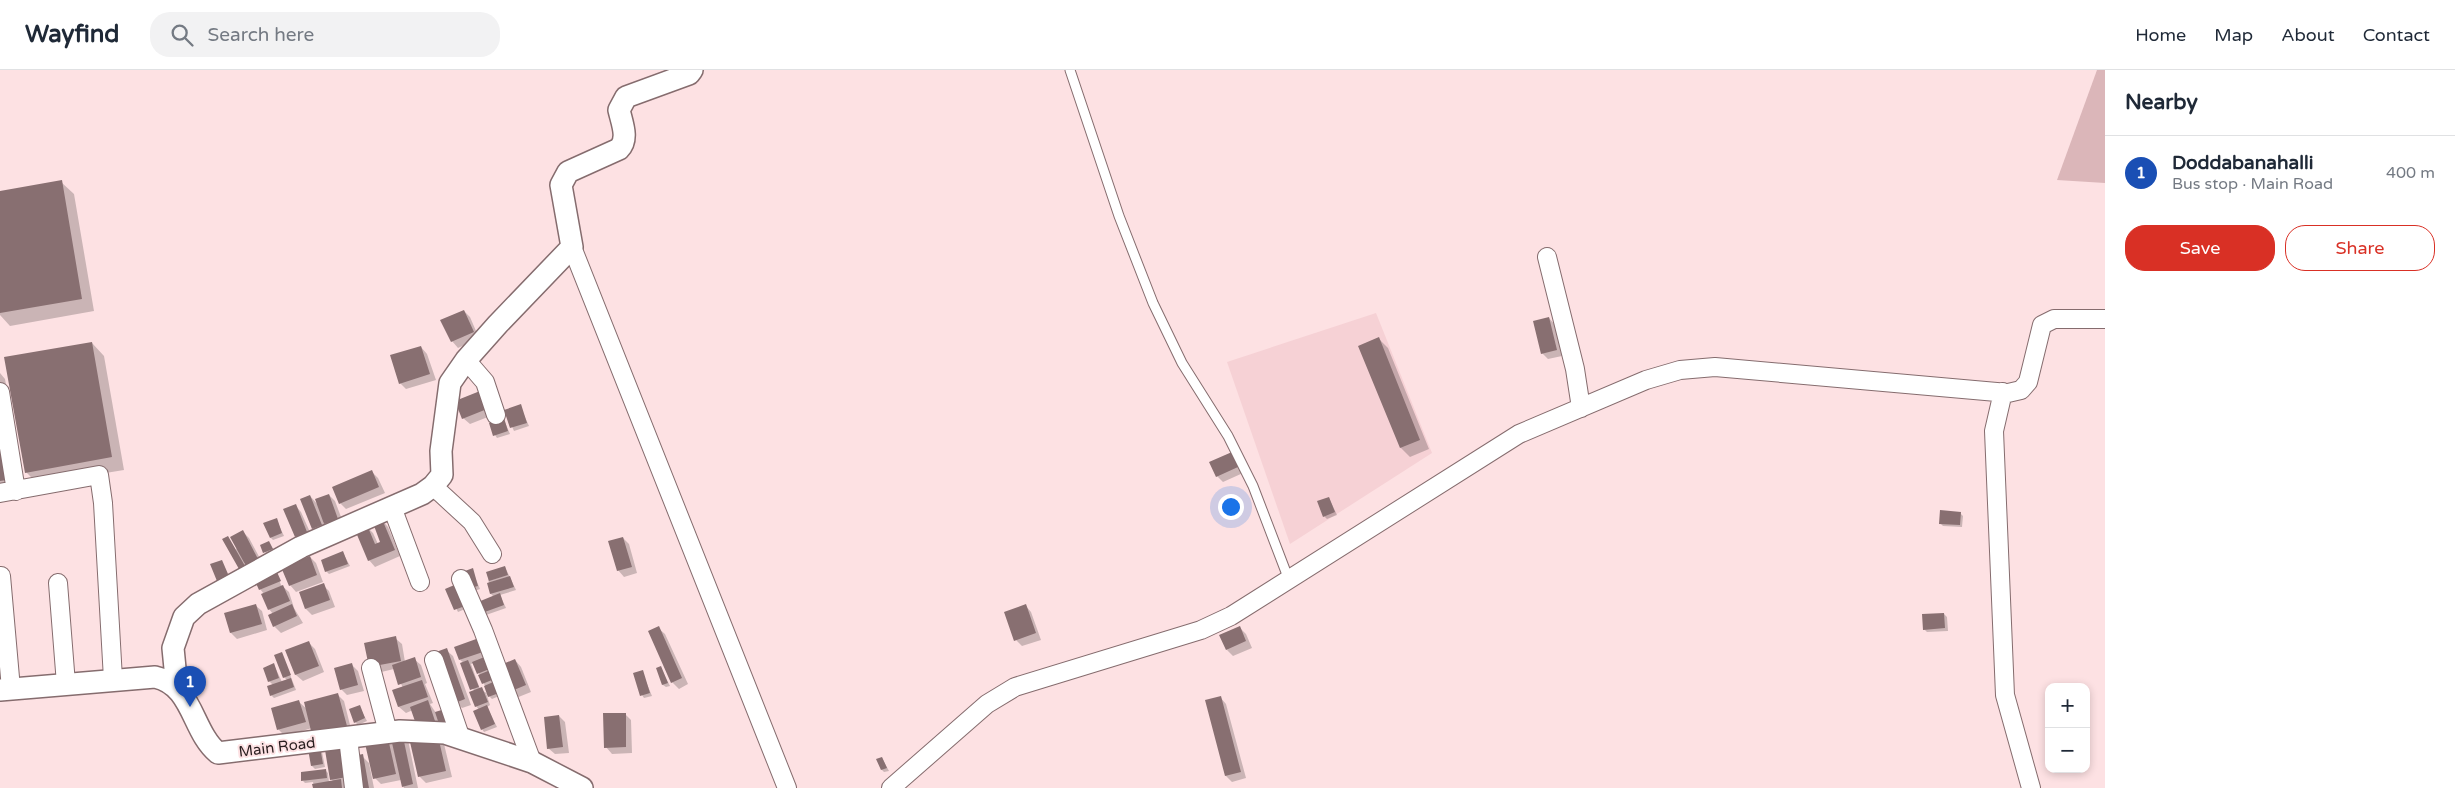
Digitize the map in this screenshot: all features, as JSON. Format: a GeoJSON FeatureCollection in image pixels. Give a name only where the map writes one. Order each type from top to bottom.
{"type":"FeatureCollection","features":[{"type":"Feature","properties":{"kind":"street"},"geometry":{"type":"LineString","coordinates":[[692,70],[689,74],[626,97],[619,110],[625,135],[624,144],[619,149],[568,172],[561,185],[572,247],[787,788]]}},
{"type":"Feature","properties":{"kind":"street"},"geometry":{"type":"LineString","coordinates":[[177,688],[173,648],[184,618],[198,604],[301,547],[422,494],[433,486],[442,475],[444,468],[441,452],[450,383],[466,360],[572,247]]}},
{"type":"Feature","properties":{"kind":"street"},"geometry":{"type":"LineString","coordinates":[[1547,257],[1575,369],[1581,408]]}},
{"type":"Feature","properties":{"kind":"street"},"geometry":{"type":"LineString","coordinates":[[892,788],[987,704],[1015,687],[1201,630],[1231,616],[1519,434],[1646,380],[1680,370],[1715,366],[2003,392],[2021,390],[2028,382],[2042,325],[2054,319],[2105,319]]}},
{"type":"Feature","properties":{"kind":"street"},"geometry":{"type":"LineString","coordinates":[[466,360],[479,372],[496,415]]}},
{"type":"Feature","properties":{"kind":"street"},"geometry":{"type":"LineString","coordinates":[[0,392],[8,492],[99,475],[103,503],[113,679]]}},
{"type":"Feature","properties":{"kind":"street"},"geometry":{"type":"LineString","coordinates":[[2003,392],[1994,431],[2005,695],[2031,788]]}},
{"type":"Feature","properties":{"kind":"street"},"geometry":{"type":"LineString","coordinates":[[433,486],[472,522],[492,554]]}},
{"type":"Feature","properties":{"kind":"street"},"geometry":{"type":"LineString","coordinates":[[392,507],[420,582]]}},
{"type":"Feature","properties":{"kind":"street"},"geometry":{"type":"LineString","coordinates":[[1,576],[6,689]]}},
{"type":"Feature","properties":{"kind":"street"},"geometry":{"type":"LineString","coordinates":[[462,579],[484,630],[532,762]]}},
{"type":"Feature","properties":{"kind":"street"},"geometry":{"type":"LineString","coordinates":[[58,583],[66,684]]}},
{"type":"Feature","properties":{"kind":"street"},"geometry":{"type":"LineString","coordinates":[[434,660],[460,736]]}},
{"type":"Feature","properties":{"kind":"street"},"geometry":{"type":"LineString","coordinates":[[371,668],[388,732]]}},
{"type":"Feature","properties":{"kind":"street","name":"Main Road"},"geometry":{"type":"LineString","coordinates":[[6,689],[155,677],[165,680],[177,688],[190,707],[206,740],[218,753],[388,732],[445,733],[460,736],[532,762],[571,785]]}},
{"type":"Feature","properties":{"kind":"street"},"geometry":{"type":"LineString","coordinates":[[348,738],[354,788]]}},
{"type":"Feature","properties":{"kind":"lane"},"geometry":{"type":"LineString","coordinates":[[1070,70],[1119,216],[1153,303],[1182,363],[1228,436],[1254,486],[1289,580]]}},
{"type":"Feature","properties":{"kind":"shaded area"},"geometry":{"type":"Polygon","coordinates":[[[2097,70],[2105,70],[2105,183],[2057,180],[2097,70]]]}},
{"type":"Feature","properties":{"kind":"shaded area"},"geometry":{"type":"Polygon","coordinates":[[[1376,313],[1432,453],[1290,544],[1227,362],[1376,313]]]}},
{"type":"Feature","properties":{"kind":"building"},"geometry":{"type":"Polygon","coordinates":[[[62,180],[82,299],[0,313],[0,191],[62,180]]]}},
{"type":"Feature","properties":{"kind":"building"},"geometry":{"type":"Polygon","coordinates":[[[464,310],[474,332],[451,342],[440,320],[464,310]]]}},
{"type":"Feature","properties":{"kind":"building"},"geometry":{"type":"Polygon","coordinates":[[[1549,317],[1557,350],[1541,354],[1533,321],[1549,317]]]}},
{"type":"Feature","properties":{"kind":"building"},"geometry":{"type":"Polygon","coordinates":[[[1379,337],[1420,440],[1400,448],[1358,346],[1379,337]]]}},
{"type":"Feature","properties":{"kind":"building"},"geometry":{"type":"Polygon","coordinates":[[[92,342],[112,457],[25,473],[4,357],[92,342]]]}},
{"type":"Feature","properties":{"kind":"building"},"geometry":{"type":"Polygon","coordinates":[[[421,346],[430,374],[399,384],[390,355],[421,346]]]}},
{"type":"Feature","properties":{"kind":"building"},"geometry":{"type":"Polygon","coordinates":[[[480,391],[487,409],[462,419],[455,401],[480,391]]]}},
{"type":"Feature","properties":{"kind":"building"},"geometry":{"type":"Polygon","coordinates":[[[521,404],[527,423],[510,428],[504,410],[521,404]]]}},
{"type":"Feature","properties":{"kind":"building"},"geometry":{"type":"Polygon","coordinates":[[[0,409],[13,479],[0,481],[0,409]]]}},
{"type":"Feature","properties":{"kind":"building"},"geometry":{"type":"Polygon","coordinates":[[[504,418],[508,431],[493,436],[489,423],[504,418]]]}},
{"type":"Feature","properties":{"kind":"building"},"geometry":{"type":"Polygon","coordinates":[[[1232,452],[1238,467],[1216,477],[1209,462],[1232,452]]]}},
{"type":"Feature","properties":{"kind":"building"},"geometry":{"type":"Polygon","coordinates":[[[372,470],[379,487],[339,504],[332,487],[372,470]]]}},
{"type":"Feature","properties":{"kind":"building"},"geometry":{"type":"Polygon","coordinates":[[[329,494],[338,519],[324,524],[315,499],[329,494]]]}},
{"type":"Feature","properties":{"kind":"building"},"geometry":{"type":"Polygon","coordinates":[[[310,495],[322,525],[312,529],[300,499],[310,495]]]}},
{"type":"Feature","properties":{"kind":"building"},"geometry":{"type":"Polygon","coordinates":[[[1329,497],[1335,512],[1323,517],[1317,501],[1329,497]]]}},
{"type":"Feature","properties":{"kind":"building"},"geometry":{"type":"Polygon","coordinates":[[[296,504],[307,532],[295,537],[283,509],[296,504]]]}},
{"type":"Feature","properties":{"kind":"building"},"geometry":{"type":"Polygon","coordinates":[[[1940,510],[1961,512],[1960,525],[1939,524],[1940,510]]]}},
{"type":"Feature","properties":{"kind":"building"},"geometry":{"type":"Polygon","coordinates":[[[277,518],[282,533],[270,538],[263,523],[277,518]]]}},
{"type":"Feature","properties":{"kind":"building"},"geometry":{"type":"Polygon","coordinates":[[[382,519],[395,550],[368,561],[355,530],[367,525],[375,544],[380,542],[373,523],[382,519]]]}},
{"type":"Feature","properties":{"kind":"building"},"geometry":{"type":"Polygon","coordinates":[[[243,530],[258,559],[246,566],[230,537],[243,530]]]}},
{"type":"Feature","properties":{"kind":"building"},"geometry":{"type":"Polygon","coordinates":[[[228,536],[245,566],[239,569],[222,539],[228,536]]]}},
{"type":"Feature","properties":{"kind":"building"},"geometry":{"type":"Polygon","coordinates":[[[623,537],[632,567],[617,571],[608,541],[623,537]]]}},
{"type":"Feature","properties":{"kind":"building"},"geometry":{"type":"Polygon","coordinates":[[[269,541],[273,549],[263,553],[260,545],[269,541]]]}},
{"type":"Feature","properties":{"kind":"building"},"geometry":{"type":"Polygon","coordinates":[[[343,551],[348,564],[325,572],[321,560],[343,551]]]}},
{"type":"Feature","properties":{"kind":"building"},"geometry":{"type":"Polygon","coordinates":[[[310,556],[317,575],[289,586],[281,567],[310,556]]]}},
{"type":"Feature","properties":{"kind":"building"},"geometry":{"type":"Polygon","coordinates":[[[222,560],[231,581],[219,586],[210,564],[222,560]]]}},
{"type":"Feature","properties":{"kind":"building"},"geometry":{"type":"Polygon","coordinates":[[[505,566],[508,575],[489,581],[486,572],[505,566]]]}},
{"type":"Feature","properties":{"kind":"building"},"geometry":{"type":"Polygon","coordinates":[[[473,568],[478,586],[470,588],[465,571],[473,568]]]}},
{"type":"Feature","properties":{"kind":"building"},"geometry":{"type":"Polygon","coordinates":[[[277,572],[281,581],[259,590],[255,581],[277,572]]]}},
{"type":"Feature","properties":{"kind":"building"},"geometry":{"type":"Polygon","coordinates":[[[510,576],[514,587],[490,594],[487,583],[510,576]]]}},
{"type":"Feature","properties":{"kind":"building"},"geometry":{"type":"Polygon","coordinates":[[[324,583],[330,600],[305,609],[299,592],[324,583]]]}},
{"type":"Feature","properties":{"kind":"building"},"geometry":{"type":"Polygon","coordinates":[[[459,583],[468,605],[454,610],[445,589],[459,583]]]}},
{"type":"Feature","properties":{"kind":"building"},"geometry":{"type":"Polygon","coordinates":[[[283,585],[290,601],[268,610],[261,594],[283,585]]]}},
{"type":"Feature","properties":{"kind":"building"},"geometry":{"type":"Polygon","coordinates":[[[500,593],[504,605],[482,613],[478,602],[500,593]]]}},
{"type":"Feature","properties":{"kind":"building"},"geometry":{"type":"Polygon","coordinates":[[[256,604],[262,624],[230,633],[224,613],[256,604]]]}},
{"type":"Feature","properties":{"kind":"building"},"geometry":{"type":"Polygon","coordinates":[[[292,604],[297,616],[273,627],[268,615],[292,604]]]}},
{"type":"Feature","properties":{"kind":"building"},"geometry":{"type":"Polygon","coordinates":[[[1026,604],[1036,633],[1014,641],[1004,612],[1026,604]]]}},
{"type":"Feature","properties":{"kind":"building"},"geometry":{"type":"Polygon","coordinates":[[[1944,613],[1945,628],[1923,630],[1922,614],[1944,613]]]}},
{"type":"Feature","properties":{"kind":"building"},"geometry":{"type":"Polygon","coordinates":[[[659,626],[682,678],[671,683],[648,631],[659,626]]]}},
{"type":"Feature","properties":{"kind":"building"},"geometry":{"type":"Polygon","coordinates":[[[1240,626],[1246,641],[1226,650],[1219,635],[1240,626]]]}},
{"type":"Feature","properties":{"kind":"building"},"geometry":{"type":"Polygon","coordinates":[[[396,636],[401,661],[369,667],[364,643],[396,636]]]}},
{"type":"Feature","properties":{"kind":"building"},"geometry":{"type":"Polygon","coordinates":[[[479,638],[483,652],[459,660],[454,647],[479,638]]]}},
{"type":"Feature","properties":{"kind":"building"},"geometry":{"type":"Polygon","coordinates":[[[309,641],[319,666],[295,675],[285,650],[309,641]]]}},
{"type":"Feature","properties":{"kind":"building"},"geometry":{"type":"Polygon","coordinates":[[[447,648],[465,699],[455,703],[436,652],[447,648]]]}},
{"type":"Feature","properties":{"kind":"building"},"geometry":{"type":"Polygon","coordinates":[[[282,652],[291,675],[283,678],[274,655],[282,652]]]}},
{"type":"Feature","properties":{"kind":"building"},"geometry":{"type":"Polygon","coordinates":[[[487,656],[492,668],[477,674],[472,662],[487,656]]]}},
{"type":"Feature","properties":{"kind":"building"},"geometry":{"type":"Polygon","coordinates":[[[415,657],[421,677],[398,685],[392,665],[415,657]]]}},
{"type":"Feature","properties":{"kind":"building"},"geometry":{"type":"Polygon","coordinates":[[[515,659],[526,685],[509,692],[498,666],[515,659]]]}},
{"type":"Feature","properties":{"kind":"building"},"geometry":{"type":"Polygon","coordinates":[[[468,660],[479,687],[470,690],[460,663],[468,660]]]}},
{"type":"Feature","properties":{"kind":"building"},"geometry":{"type":"Polygon","coordinates":[[[274,663],[279,678],[268,682],[263,668],[274,663]]]}},
{"type":"Feature","properties":{"kind":"building"},"geometry":{"type":"Polygon","coordinates":[[[352,663],[358,685],[340,690],[334,668],[352,663]]]}},
{"type":"Feature","properties":{"kind":"building"},"geometry":{"type":"Polygon","coordinates":[[[661,666],[668,683],[662,685],[656,668],[661,666]]]}},
{"type":"Feature","properties":{"kind":"building"},"geometry":{"type":"Polygon","coordinates":[[[493,669],[497,678],[482,684],[478,675],[493,669]]]}},
{"type":"Feature","properties":{"kind":"building"},"geometry":{"type":"Polygon","coordinates":[[[643,670],[650,693],[640,696],[633,673],[643,670]]]}},
{"type":"Feature","properties":{"kind":"building"},"geometry":{"type":"Polygon","coordinates":[[[291,678],[294,687],[270,696],[267,686],[291,678]]]}},
{"type":"Feature","properties":{"kind":"building"},"geometry":{"type":"Polygon","coordinates":[[[422,680],[428,697],[398,707],[392,690],[422,680]]]}},
{"type":"Feature","properties":{"kind":"building"},"geometry":{"type":"Polygon","coordinates":[[[498,680],[502,692],[488,697],[484,686],[498,680]]]}},
{"type":"Feature","properties":{"kind":"building"},"geometry":{"type":"Polygon","coordinates":[[[482,687],[488,702],[475,707],[469,692],[482,687]]]}},
{"type":"Feature","properties":{"kind":"building"},"geometry":{"type":"Polygon","coordinates":[[[338,693],[347,726],[312,735],[304,702],[338,693]]]}},
{"type":"Feature","properties":{"kind":"building"},"geometry":{"type":"Polygon","coordinates":[[[1221,696],[1241,772],[1225,776],[1205,700],[1221,696]]]}},
{"type":"Feature","properties":{"kind":"building"},"geometry":{"type":"Polygon","coordinates":[[[299,700],[306,722],[277,730],[271,708],[299,700]]]}},
{"type":"Feature","properties":{"kind":"building"},"geometry":{"type":"Polygon","coordinates":[[[428,700],[435,721],[417,727],[410,707],[428,700]]]}},
{"type":"Feature","properties":{"kind":"building"},"geometry":{"type":"Polygon","coordinates":[[[360,705],[365,718],[354,723],[349,709],[360,705]]]}},
{"type":"Feature","properties":{"kind":"building"},"geometry":{"type":"Polygon","coordinates":[[[487,705],[495,724],[481,730],[473,711],[487,705]]]}},
{"type":"Feature","properties":{"kind":"building"},"geometry":{"type":"Polygon","coordinates":[[[445,709],[449,724],[440,727],[435,712],[445,709]]]}},
{"type":"Feature","properties":{"kind":"building"},"geometry":{"type":"Polygon","coordinates":[[[603,713],[626,713],[626,747],[604,748],[603,713]]]}},
{"type":"Feature","properties":{"kind":"building"},"geometry":{"type":"Polygon","coordinates":[[[559,715],[563,747],[547,749],[544,717],[559,715]]]}},
{"type":"Feature","properties":{"kind":"building"},"geometry":{"type":"Polygon","coordinates":[[[402,732],[413,784],[402,787],[390,734],[402,732]]]}},
{"type":"Feature","properties":{"kind":"building"},"geometry":{"type":"Polygon","coordinates":[[[387,734],[396,774],[373,779],[364,739],[387,734]]]}},
{"type":"Feature","properties":{"kind":"building"},"geometry":{"type":"Polygon","coordinates":[[[438,736],[446,771],[418,777],[410,742],[438,736]]]}},
{"type":"Feature","properties":{"kind":"building"},"geometry":{"type":"Polygon","coordinates":[[[341,742],[347,777],[330,780],[324,744],[341,742]]]}},
{"type":"Feature","properties":{"kind":"building"},"geometry":{"type":"Polygon","coordinates":[[[320,747],[323,764],[311,766],[308,749],[320,747]]]}},
{"type":"Feature","properties":{"kind":"building"},"geometry":{"type":"Polygon","coordinates":[[[363,754],[369,788],[359,788],[353,756],[363,754]]]}},
{"type":"Feature","properties":{"kind":"building"},"geometry":{"type":"Polygon","coordinates":[[[882,757],[887,768],[881,770],[876,759],[882,757]]]}},
{"type":"Feature","properties":{"kind":"building"},"geometry":{"type":"Polygon","coordinates":[[[326,769],[327,778],[301,781],[301,772],[326,769]]]}},
{"type":"Feature","properties":{"kind":"building"},"geometry":{"type":"Polygon","coordinates":[[[341,779],[342,788],[313,788],[312,784],[341,779]]]}},
{"type":"Feature","properties":{"kind":"place","name":"Doddabanahalli"},"geometry":{"type":"Point","coordinates":[190,707]}}]}
